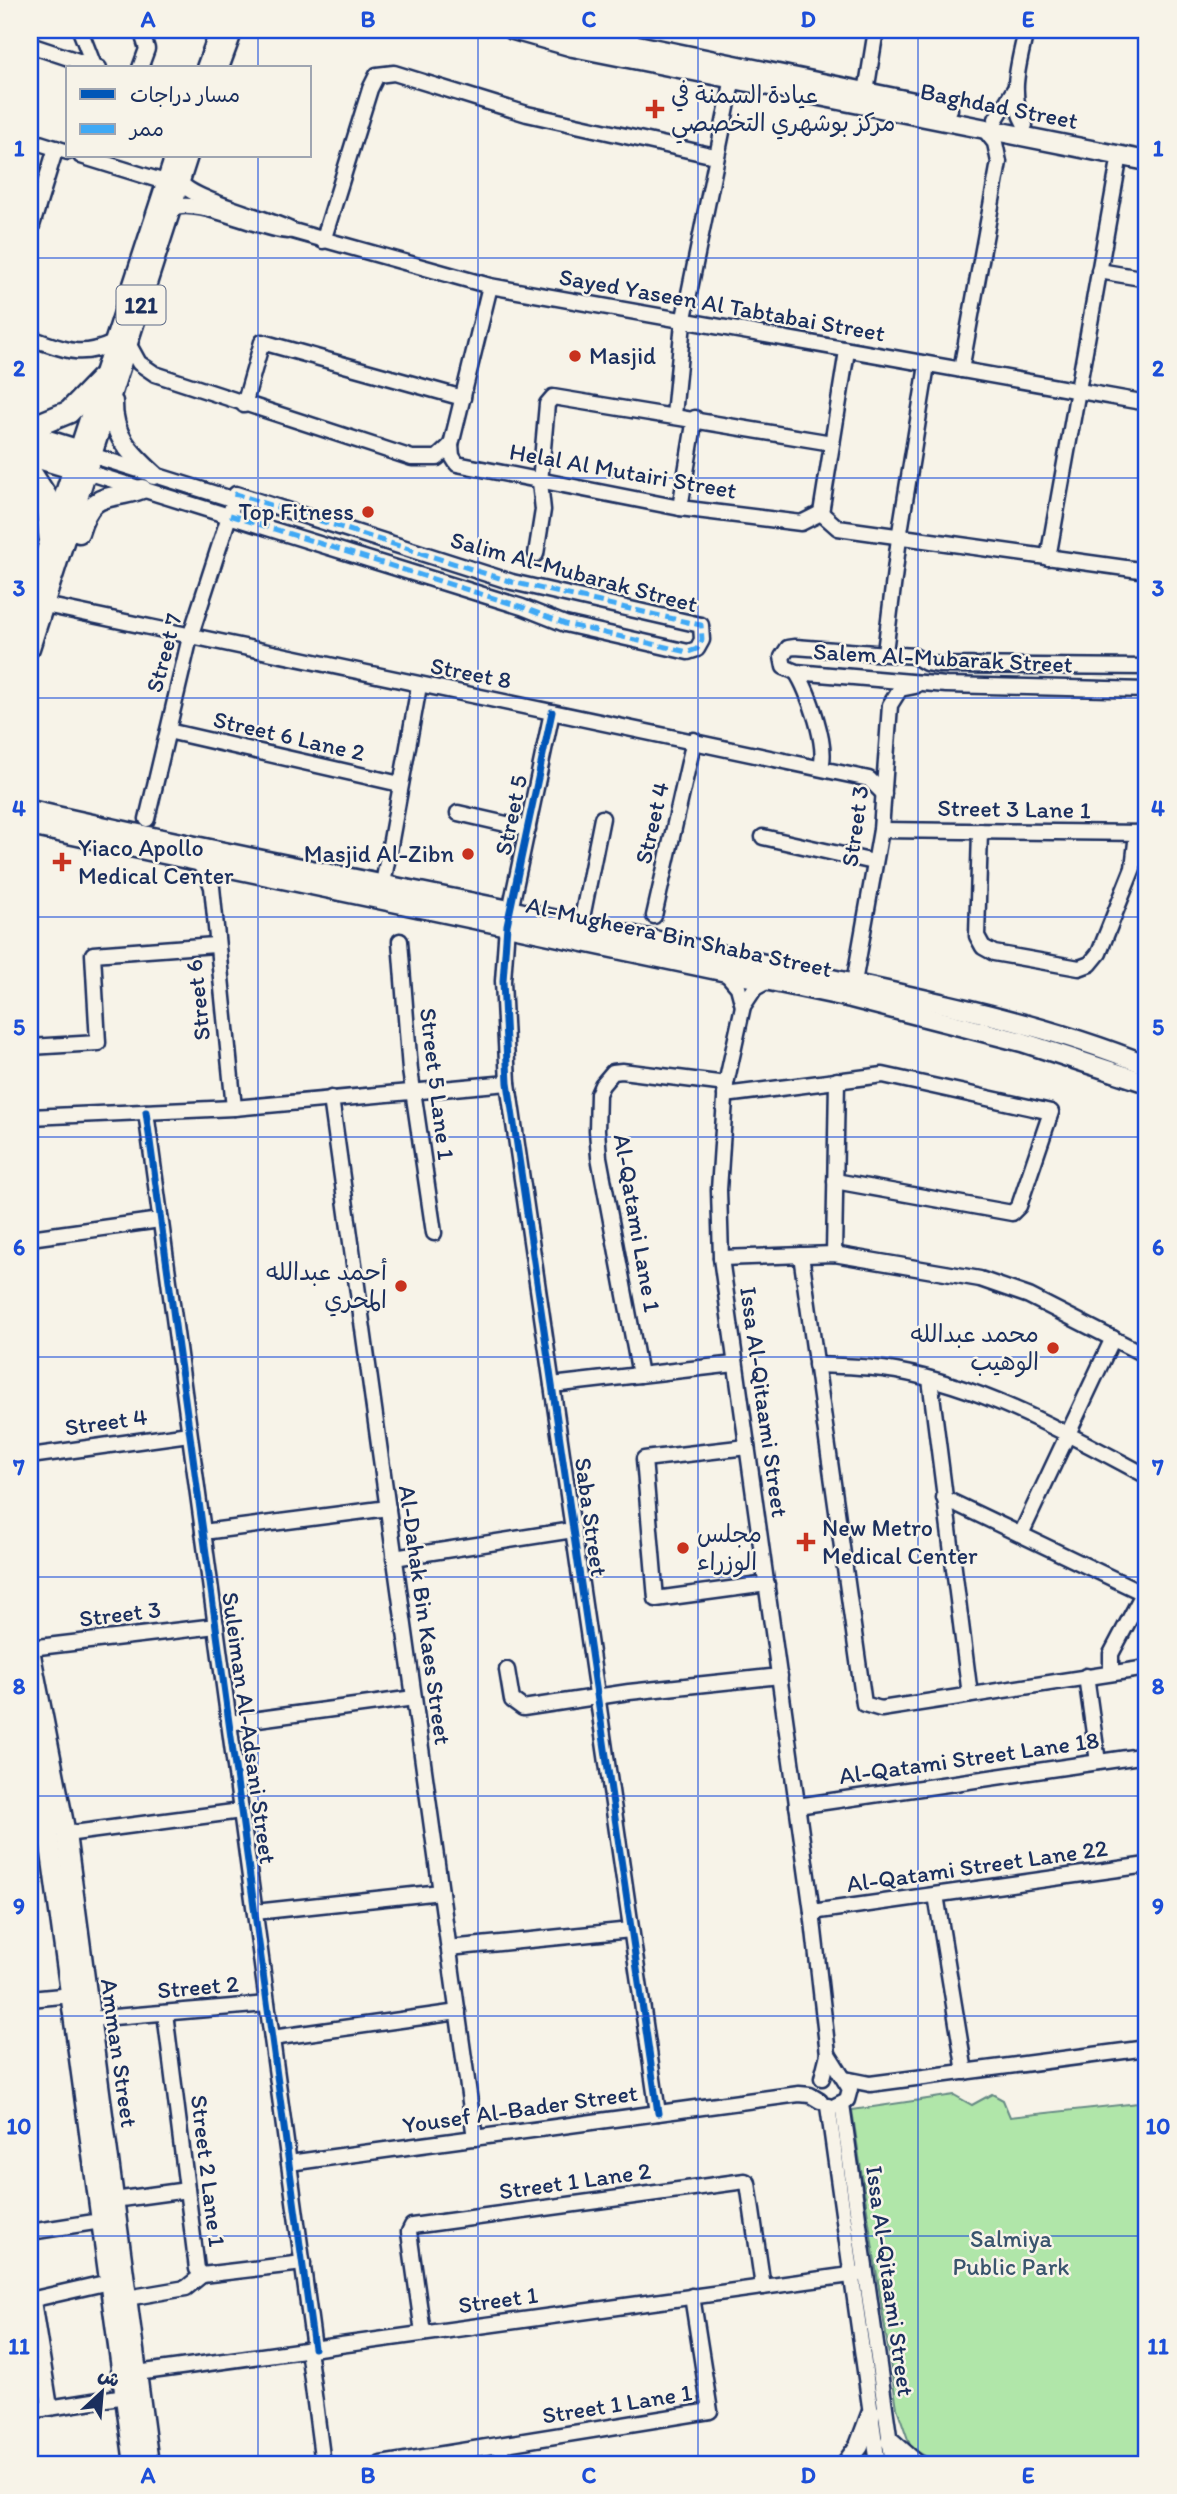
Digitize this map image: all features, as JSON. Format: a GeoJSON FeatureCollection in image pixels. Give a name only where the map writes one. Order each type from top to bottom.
{"type":"FeatureCollection","features":[{"type":"Feature","properties":{"kind":"highway"},"geometry":{"type":"LineString","coordinates":[[30,428],[69,412],[107,384]]}},
{"type":"Feature","properties":{"kind":"highway"},"geometry":{"type":"LineString","coordinates":[[30,436],[82,461]]}},
{"type":"Feature","properties":{"kind":"highway"},"geometry":{"type":"LineString","coordinates":[[30,455],[82,461]]}},
{"type":"Feature","properties":{"kind":"highway"},"geometry":{"type":"LineString","coordinates":[[30,472],[46,497],[50,538]]}},
{"type":"Feature","properties":{"kind":"main road"},"geometry":{"type":"LineString","coordinates":[[207,66],[220,30]]}},
{"type":"Feature","properties":{"kind":"main road"},"geometry":{"type":"LineString","coordinates":[[220,66],[233,30]]}},
{"type":"Feature","properties":{"kind":"main road","name":"Baghdad Street"},"geometry":{"type":"LineString","coordinates":[[513,30],[573,47],[990,124],[1147,161]]}},
{"type":"Feature","properties":{"kind":"main road","name":"Baghdad Street"},"geometry":{"type":"LineString","coordinates":[[573,31],[866,92],[990,124]]}},
{"type":"Feature","properties":{"kind":"main road","name":"Baghdad Street"},"geometry":{"type":"LineString","coordinates":[[1024,131],[1147,150]]}},
{"type":"Feature","properties":{"kind":"main road","name":"121"},"geometry":{"type":"LineString","coordinates":[[30,648],[50,538],[82,461],[170,209],[174,158]]}},
{"type":"Feature","properties":{"kind":"main road","name":"121"},"geometry":{"type":"LineString","coordinates":[[121,343],[172,182],[187,158]]}},
{"type":"Feature","properties":{"kind":"main road"},"geometry":{"type":"LineString","coordinates":[[107,384],[113,419],[120,438],[133,456],[160,476]]}},
{"type":"Feature","properties":{"kind":"main road","name":"121"},"geometry":{"type":"LineString","coordinates":[[37,603],[57,567],[82,461]]}},
{"type":"Feature","properties":{"kind":"main road"},"geometry":{"type":"LineString","coordinates":[[57,567],[70,556],[86,515],[96,503],[110,495],[142,489]]}},
{"type":"Feature","properties":{"kind":"main road"},"geometry":{"type":"LineString","coordinates":[[30,796],[93,825]]}},
{"type":"Feature","properties":{"kind":"main road","name":"Al-Mugheera Bin Shaba Street"},"geometry":{"type":"LineString","coordinates":[[30,810],[383,884],[725,972],[768,981],[852,991],[1147,1083]]}},
{"type":"Feature","properties":{"kind":"main road","name":"Al-Mugheera Bin Shaba Street"},"geometry":{"type":"LineString","coordinates":[[34,829],[236,870],[509,917],[581,923],[852,991],[1070,1038],[1147,1065]]}},
{"type":"Feature","properties":{"kind":"main road","name":"Amman Street"},"geometry":{"type":"LineString","coordinates":[[30,1649],[66,1833],[149,2464]]}},
{"type":"Feature","properties":{"kind":"main road","name":"Amman Street"},"geometry":{"type":"LineString","coordinates":[[30,1704],[72,1995],[134,2464]]}},
{"type":"Feature","properties":{"kind":"main road"},"geometry":{"type":"LineString","coordinates":[[846,2464],[859,2446],[871,2414]]}},
{"type":"Feature","properties":{"kind":"main road"},"geometry":{"type":"LineString","coordinates":[[890,2441],[916,2464]]}},
{"type":"Feature","properties":{"kind":"street"},"geometry":{"type":"LineString","coordinates":[[80,30],[97,66]]}},
{"type":"Feature","properties":{"kind":"street"},"geometry":{"type":"LineString","coordinates":[[141,30],[147,49],[142,66]]}},
{"type":"Feature","properties":{"kind":"street"},"geometry":{"type":"LineString","coordinates":[[866,92],[876,30]]}},
{"type":"Feature","properties":{"kind":"street"},"geometry":{"type":"LineString","coordinates":[[999,162],[1024,131],[1014,90],[1026,30]]}},
{"type":"Feature","properties":{"kind":"street"},"geometry":{"type":"LineString","coordinates":[[30,45],[94,66]]}},
{"type":"Feature","properties":{"kind":"street"},"geometry":{"type":"LineString","coordinates":[[323,241],[370,89],[377,75],[394,73],[527,114],[715,156]]}},
{"type":"Feature","properties":{"kind":"street"},"geometry":{"type":"LineString","coordinates":[[674,415],[683,323],[733,78]]}},
{"type":"Feature","properties":{"kind":"street"},"geometry":{"type":"LineString","coordinates":[[961,370],[999,162],[990,124],[1014,90]]}},
{"type":"Feature","properties":{"kind":"street"},"geometry":{"type":"LineString","coordinates":[[30,140],[62,150],[31,222]]}},
{"type":"Feature","properties":{"kind":"street"},"geometry":{"type":"LineString","coordinates":[[1048,558],[1120,155]]}},
{"type":"Feature","properties":{"kind":"street","name":"Sayed Yaseen Al Tabtabai Street"},"geometry":{"type":"LineString","coordinates":[[108,160],[323,241],[490,286],[1076,393],[1147,403]]}},
{"type":"Feature","properties":{"kind":"street","name":"Sayed Yaseen Al Tabtabai Street"},"geometry":{"type":"LineString","coordinates":[[170,209],[185,204],[271,230],[293,231]]}},
{"type":"Feature","properties":{"kind":"street"},"geometry":{"type":"LineString","coordinates":[[1099,271],[1147,279]]}},
{"type":"Feature","properties":{"kind":"street"},"geometry":{"type":"LineString","coordinates":[[30,338],[88,354],[121,343],[145,368],[244,404],[412,458],[437,458],[451,445],[490,286]]}},
{"type":"Feature","properties":{"kind":"street"},"geometry":{"type":"LineString","coordinates":[[244,404],[262,342],[463,398]]}},
{"type":"Feature","properties":{"kind":"street"},"geometry":{"type":"LineString","coordinates":[[847,351],[821,513],[838,528],[1147,571]]}},
{"type":"Feature","properties":{"kind":"street"},"geometry":{"type":"LineString","coordinates":[[886,652],[899,538],[927,365]]}},
{"type":"Feature","properties":{"kind":"street"},"geometry":{"type":"LineString","coordinates":[[536,554],[543,510],[540,482],[547,404],[553,397],[695,418],[832,443]]}},
{"type":"Feature","properties":{"kind":"street"},"geometry":{"type":"LineString","coordinates":[[680,508],[695,418]]}},
{"type":"Feature","properties":{"kind":"street","name":"Helal Al Mutairi Street"},"geometry":{"type":"LineString","coordinates":[[451,445],[454,461],[461,466],[680,508],[801,523],[821,513]]}},
{"type":"Feature","properties":{"kind":"street","name":"Salim Al-Mubarak Street"},"geometry":{"type":"LineString","coordinates":[[82,461],[160,476],[235,500],[236,494],[512,582],[701,625],[702,640],[697,649],[688,652],[583,629],[522,607],[142,489],[82,461]]}},
{"type":"Feature","properties":{"kind":"street"},"geometry":{"type":"LineString","coordinates":[[160,476],[156,485],[162,495]]}},
{"type":"Feature","properties":{"kind":"street","name":"Street 7"},"geometry":{"type":"LineString","coordinates":[[147,819],[190,637],[235,500]]}},
{"type":"Feature","properties":{"kind":"street","name":"Street 8"},"geometry":{"type":"LineString","coordinates":[[37,603],[419,686],[694,740],[869,779],[884,794]]}},
{"type":"Feature","properties":{"kind":"street","name":"Salem Al-Mubarak Street"},"geometry":{"type":"LineString","coordinates":[[1147,667],[940,665],[926,663],[914,656],[886,652],[792,647],[784,652],[782,662],[788,670],[796,672],[928,683],[1147,690]]}},
{"type":"Feature","properties":{"kind":"street"},"geometry":{"type":"LineString","coordinates":[[796,672],[804,687],[825,752],[820,768]]}},
{"type":"Feature","properties":{"kind":"street","name":"Street 3"},"geometry":{"type":"LineString","coordinates":[[852,991],[881,830],[890,705],[900,689],[928,683]]}},
{"type":"Feature","properties":{"kind":"street"},"geometry":{"type":"LineString","coordinates":[[383,884],[419,686]]}},
{"type":"Feature","properties":{"kind":"street","name":"Street 5"},"geometry":{"type":"LineString","coordinates":[[509,917],[551,712]]}},
{"type":"Feature","properties":{"kind":"street","name":"Street 6 Lane 2"},"geometry":{"type":"LineString","coordinates":[[168,731],[400,784]]}},
{"type":"Feature","properties":{"kind":"street","name":"Street 4"},"geometry":{"type":"LineString","coordinates":[[654,916],[694,740]]}},
{"type":"Feature","properties":{"kind":"street"},"geometry":{"type":"LineString","coordinates":[[458,813],[528,829]]}},
{"type":"Feature","properties":{"kind":"street"},"geometry":{"type":"LineString","coordinates":[[581,923],[602,818]]}},
{"type":"Feature","properties":{"kind":"street","name":"Street 3 Lane 1"},"geometry":{"type":"LineString","coordinates":[[881,830],[1142,833]]}},
{"type":"Feature","properties":{"kind":"street"},"geometry":{"type":"LineString","coordinates":[[980,831],[977,936],[981,944],[994,953],[1079,968],[1090,964],[1099,953],[1133,868],[1142,833]]}},
{"type":"Feature","properties":{"kind":"street"},"geometry":{"type":"LineString","coordinates":[[763,837],[874,862]]}},
{"type":"Feature","properties":{"kind":"street","name":"Street 6"},"geometry":{"type":"LineString","coordinates":[[198,862],[207,873],[212,887],[215,945],[234,1108]]}},
{"type":"Feature","properties":{"kind":"street"},"geometry":{"type":"LineString","coordinates":[[212,887],[221,875],[236,870]]}},
{"type":"Feature","properties":{"kind":"street","name":"Saba Street"},"geometry":{"type":"LineString","coordinates":[[509,917],[503,981],[508,1083],[658,2113]]}},
{"type":"Feature","properties":{"kind":"street","name":"Street 5 Lane 1"},"geometry":{"type":"LineString","coordinates":[[400,941],[405,1026],[434,1233]]}},
{"type":"Feature","properties":{"kind":"street"},"geometry":{"type":"LineString","coordinates":[[30,1047],[98,1043],[93,954],[215,945]]}},
{"type":"Feature","properties":{"kind":"street"},"geometry":{"type":"LineString","coordinates":[[725,972],[738,987],[743,1006]]}},
{"type":"Feature","properties":{"kind":"street"},"geometry":{"type":"LineString","coordinates":[[743,1006],[755,988],[768,981]]}},
{"type":"Feature","properties":{"kind":"street","name":"Issa Al-Qitaami Street"},"geometry":{"type":"LineString","coordinates":[[743,1006],[726,1089],[719,1189],[722,1258],[812,1912],[828,2054],[820,2080]]}},
{"type":"Feature","properties":{"kind":"street","name":"Al-Qatami Lane 1"},"geometry":{"type":"LineString","coordinates":[[640,1375],[599,1157],[598,1094],[606,1078],[622,1070],[726,1089],[890,1075],[1051,1112],[1019,1206],[1012,1213],[835,1181]]}},
{"type":"Feature","properties":{"kind":"street"},"geometry":{"type":"LineString","coordinates":[[834,1254],[836,1080]]}},
{"type":"Feature","properties":{"kind":"street"},"geometry":{"type":"LineString","coordinates":[[30,1117],[234,1108],[508,1083]]}},
{"type":"Feature","properties":{"kind":"street","name":"Al-Dahak Bin Kaes Street"},"geometry":{"type":"LineString","coordinates":[[331,1098],[475,2138]]}},
{"type":"Feature","properties":{"kind":"street","name":"Suleiman Al-Adsani Street"},"geometry":{"type":"LineString","coordinates":[[146,1112],[303,2263],[311,2349]]}},
{"type":"Feature","properties":{"kind":"street"},"geometry":{"type":"LineString","coordinates":[[30,1238],[160,1220]]}},
{"type":"Feature","properties":{"kind":"street"},"geometry":{"type":"LineString","coordinates":[[722,1258],[834,1254],[993,1282],[1029,1296],[1147,1356]]}},
{"type":"Feature","properties":{"kind":"street"},"geometry":{"type":"LineString","coordinates":[[801,1255],[862,1700],[868,1707],[877,1709],[1147,1668]]}},
{"type":"Feature","properties":{"kind":"street"},"geometry":{"type":"LineString","coordinates":[[1022,1532],[1113,1338]]}},
{"type":"Feature","properties":{"kind":"street"},"geometry":{"type":"LineString","coordinates":[[552,1385],[736,1364]]}},
{"type":"Feature","properties":{"kind":"street"},"geometry":{"type":"LineString","coordinates":[[816,1365],[880,1368],[930,1379],[1000,1403],[1068,1434],[1147,1476]]}},
{"type":"Feature","properties":{"kind":"street"},"geometry":{"type":"LineString","coordinates":[[930,1379],[970,1695]]}},
{"type":"Feature","properties":{"kind":"street","name":"Street 4"},"geometry":{"type":"LineString","coordinates":[[30,1456],[189,1434]]}},
{"type":"Feature","properties":{"kind":"street"},"geometry":{"type":"LineString","coordinates":[[747,1447],[645,1459],[656,1599],[767,1584]]}},
{"type":"Feature","properties":{"kind":"street"},"geometry":{"type":"LineString","coordinates":[[944,1498],[1145,1589],[1111,1654],[1111,1673]]}},
{"type":"Feature","properties":{"kind":"street"},"geometry":{"type":"LineString","coordinates":[[203,1532],[388,1508]]}},
{"type":"Feature","properties":{"kind":"street"},"geometry":{"type":"LineString","coordinates":[[394,1558],[573,1530]]}},
{"type":"Feature","properties":{"kind":"street","name":"Street 3"},"geometry":{"type":"LineString","coordinates":[[30,1649],[216,1626]]}},
{"type":"Feature","properties":{"kind":"street"},"geometry":{"type":"LineString","coordinates":[[507,1670],[512,1700],[520,1707],[780,1676]]}},
{"type":"Feature","properties":{"kind":"street"},"geometry":{"type":"LineString","coordinates":[[1086,1676],[1098,1762]]}},
{"type":"Feature","properties":{"kind":"street"},"geometry":{"type":"LineString","coordinates":[[229,1723],[414,1698]]}},
{"type":"Feature","properties":{"kind":"street","name":"Al-Qatami Street Lane 18"},"geometry":{"type":"LineString","coordinates":[[797,1806],[1147,1755]]}},
{"type":"Feature","properties":{"kind":"street"},"geometry":{"type":"LineString","coordinates":[[66,1833],[241,1811]]}},
{"type":"Feature","properties":{"kind":"street","name":"Al-Qatami Street Lane 22"},"geometry":{"type":"LineString","coordinates":[[812,1912],[1147,1865]]}},
{"type":"Feature","properties":{"kind":"street"},"geometry":{"type":"LineString","coordinates":[[255,1912],[441,1892]]}},
{"type":"Feature","properties":{"kind":"street"},"geometry":{"type":"LineString","coordinates":[[936,1895],[965,2071]]}},
{"type":"Feature","properties":{"kind":"street"},"geometry":{"type":"LineString","coordinates":[[449,1948],[631,1930]]}},
{"type":"Feature","properties":{"kind":"street"},"geometry":{"type":"LineString","coordinates":[[30,1999],[72,1995]]}},
{"type":"Feature","properties":{"kind":"street","name":"Street 2"},"geometry":{"type":"LineString","coordinates":[[90,2019],[268,2004]]}},
{"type":"Feature","properties":{"kind":"street"},"geometry":{"type":"LineString","coordinates":[[272,2038],[458,2012]]}},
{"type":"Feature","properties":{"kind":"street","name":"Street 2 Lane 1"},"geometry":{"type":"LineString","coordinates":[[165,2013],[197,2269],[202,2275],[303,2263]]}},
{"type":"Feature","properties":{"kind":"street"},"geometry":{"type":"LineString","coordinates":[[834,2103],[870,2084],[1147,2048]]}},
{"type":"Feature","properties":{"kind":"street","name":"Issa Al-Qitaami Street"},"geometry":{"type":"LineString","coordinates":[[828,2054],[843,2078]]}},
{"type":"Feature","properties":{"kind":"street"},"geometry":{"type":"LineString","coordinates":[[834,2103],[817,2091],[820,2080],[831,2074],[870,2084]]}},
{"type":"Feature","properties":{"kind":"street"},"geometry":{"type":"LineString","coordinates":[[834,2103],[849,2089],[843,2078]]}},
{"type":"Feature","properties":{"kind":"street","name":"Yousef Al-Bader Street"},"geometry":{"type":"LineString","coordinates":[[799,2094],[820,2080]]}},
{"type":"Feature","properties":{"kind":"street","name":"Yousef Al-Bader Street"},"geometry":{"type":"LineString","coordinates":[[289,2163],[799,2094],[834,2103]]}},
{"type":"Feature","properties":{"kind":"street","name":"Issa Al-Qitaami Street"},"geometry":{"type":"LineString","coordinates":[[834,2103],[859,2274],[893,2464]]}},
{"type":"Feature","properties":{"kind":"street","name":"Street 1 Lane 2"},"geometry":{"type":"LineString","coordinates":[[423,2333],[408,2232],[412,2226],[745,2181],[748,2183],[762,2287]]}},
{"type":"Feature","properties":{"kind":"street"},"geometry":{"type":"LineString","coordinates":[[114,2200],[187,2190]]}},
{"type":"Feature","properties":{"kind":"street"},"geometry":{"type":"LineString","coordinates":[[30,2232],[102,2221]]}},
{"type":"Feature","properties":{"kind":"street","name":"Issa Al-Qitaami Street"},"geometry":{"type":"LineString","coordinates":[[859,2274],[878,2464]]}},
{"type":"Feature","properties":{"kind":"street","name":"Street 1"},"geometry":{"type":"LineString","coordinates":[[137,2373],[859,2274]]}},
{"type":"Feature","properties":{"kind":"street"},"geometry":{"type":"LineString","coordinates":[[127,2298],[186,2288],[202,2275]]}},
{"type":"Feature","properties":{"kind":"street"},"geometry":{"type":"LineString","coordinates":[[50,2407],[34,2307],[30,2300],[109,2282]]}},
{"type":"Feature","properties":{"kind":"street","name":"Street 1 Lane 1"},"geometry":{"type":"LineString","coordinates":[[381,2464],[710,2411],[692,2296]]}},
{"type":"Feature","properties":{"kind":"street"},"geometry":{"type":"LineString","coordinates":[[311,2349],[323,2464]]}},
{"type":"Feature","properties":{"kind":"street"},"geometry":{"type":"LineString","coordinates":[[30,2411],[125,2396]]}},
{"type":"Feature","properties":{"kind":"street"},"geometry":{"type":"LineString","coordinates":[[500,2446],[503,2464]]}},
{"type":"Feature","properties":{"kind":"green space","name":"Salmiya Public Park"},"geometry":{"type":"Polygon","coordinates":[[[992,2094],[1003,2100],[1010,2117],[1147,2102],[1147,2463],[938,2463],[911,2448],[897,2408],[852,2110],[954,2095],[972,2105],[992,2094]]]}},
{"type":"Feature","properties":{"kind":"marked path"},"geometry":{"type":"LineString","coordinates":[[230,515],[522,607],[565,624],[688,652],[697,649],[702,640],[701,625],[512,582],[236,494],[235,500]]}},
{"type":"Feature","properties":{"kind":"cycle path"},"geometry":{"type":"LineString","coordinates":[[552,712],[507,925],[503,981],[508,1083],[658,2113]]}},
{"type":"Feature","properties":{"kind":"cycle path"},"geometry":{"type":"LineString","coordinates":[[146,1112],[314,2348]]}},
{"type":"Feature","properties":{"kind":"place","name":"عيادة السمنة في مركز بوشهري التخصصي"},"geometry":{"type":"Point","coordinates":[655,109]}},
{"type":"Feature","properties":{"kind":"place","name":"Masjid"},"geometry":{"type":"Point","coordinates":[575,356]}},
{"type":"Feature","properties":{"kind":"place","name":"Top Fitness"},"geometry":{"type":"Point","coordinates":[368,512]}},
{"type":"Feature","properties":{"kind":"place","name":"Masjid Al-Zibn"},"geometry":{"type":"Point","coordinates":[468,854]}},
{"type":"Feature","properties":{"kind":"place","name":"Yiaco Apollo Medical Center"},"geometry":{"type":"Point","coordinates":[62,862]}},
{"type":"Feature","properties":{"kind":"place","name":"أحمد عبدالله المحري"},"geometry":{"type":"Point","coordinates":[401,1286]}},
{"type":"Feature","properties":{"kind":"place","name":"محمد عبدالله الوهيب"},"geometry":{"type":"Point","coordinates":[1053,1348]}},
{"type":"Feature","properties":{"kind":"place","name":"New Metro Medical Center"},"geometry":{"type":"Point","coordinates":[806,1542]}},
{"type":"Feature","properties":{"kind":"place","name":"مجلس الوزراء"},"geometry":{"type":"Point","coordinates":[683,1548]}}]}
